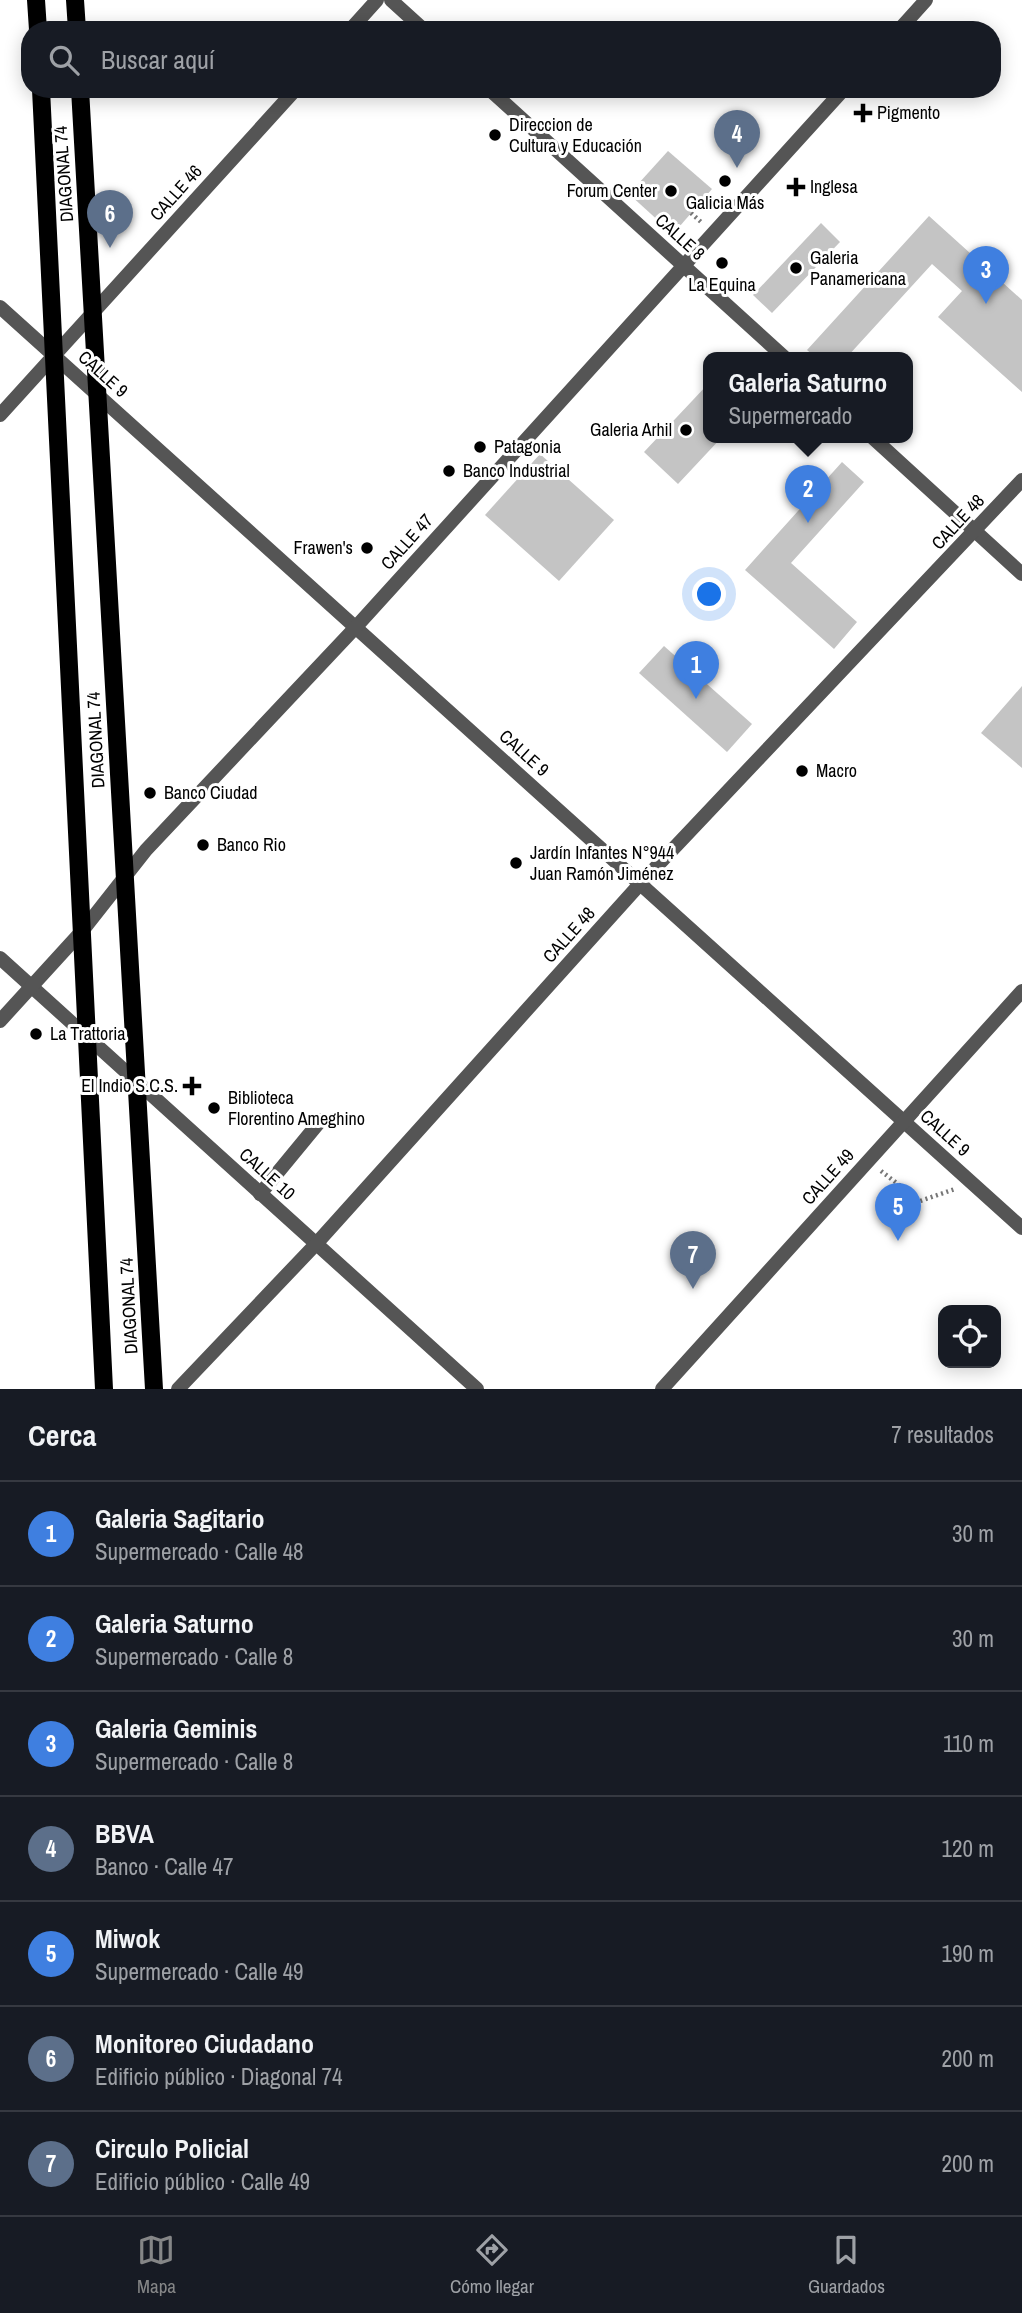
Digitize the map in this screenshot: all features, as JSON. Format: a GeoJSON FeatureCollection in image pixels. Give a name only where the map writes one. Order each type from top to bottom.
{"type":"FeatureCollection","features":[{"type":"Feature","properties":{"kind":"main road"},"geometry":{"type":"LineString","coordinates":[[36,0],[37,21]]}},
{"type":"Feature","properties":{"kind":"main road"},"geometry":{"type":"LineString","coordinates":[[75,0],[76,21]]}},
{"type":"Feature","properties":{"kind":"main road","name":"DIAGONAL 74"},"geometry":{"type":"LineString","coordinates":[[41,98],[104,1389]]}},
{"type":"Feature","properties":{"kind":"main road","name":"DIAGONAL 74"},"geometry":{"type":"LineString","coordinates":[[81,98],[154,1389]]}},
{"type":"Feature","properties":{"kind":"street"},"geometry":{"type":"LineString","coordinates":[[358,21],[377,0]]}},
{"type":"Feature","properties":{"kind":"street"},"geometry":{"type":"LineString","coordinates":[[391,0],[414,21]]}},
{"type":"Feature","properties":{"kind":"street"},"geometry":{"type":"LineString","coordinates":[[907,21],[926,0]]}},
{"type":"Feature","properties":{"kind":"street","name":"CALLE 46"},"geometry":{"type":"LineString","coordinates":[[0,415],[288,98]]}},
{"type":"Feature","properties":{"kind":"street","name":"CALLE 8"},"geometry":{"type":"LineString","coordinates":[[499,98],[779,352]]}},
{"type":"Feature","properties":{"kind":"street","name":"CALLE 47"},"geometry":{"type":"LineString","coordinates":[[0,1021],[83,930],[146,850],[355,628],[682,264],[836,98]]}},
{"type":"Feature","properties":{"kind":"street","name":"CALLE 9"},"geometry":{"type":"LineString","coordinates":[[0,307],[1022,1228]]}},
{"type":"Feature","properties":{"kind":"street"},"geometry":{"type":"LineString","coordinates":[[879,443],[1022,574]]}},
{"type":"Feature","properties":{"kind":"street","name":"CALLE 48"},"geometry":{"type":"LineString","coordinates":[[178,1389],[316,1244],[640,884],[976,532],[1022,480]]}},
{"type":"Feature","properties":{"kind":"street","name":"CALLE 10"},"geometry":{"type":"LineString","coordinates":[[0,958],[477,1389]]}},
{"type":"Feature","properties":{"kind":"street","name":"CALLE 49"},"geometry":{"type":"LineString","coordinates":[[662,1389],[1022,991]]}},
{"type":"Feature","properties":{"kind":"street"},"geometry":{"type":"LineString","coordinates":[[261,1194],[321,1120]]}},
{"type":"Feature","properties":{"kind":"path"},"geometry":{"type":"LineString","coordinates":[[868,1162],[920,1201],[972,1183]]}},
{"type":"Feature","properties":{"kind":"building","name":"Forum Center"},"geometry":{"type":"Polygon","coordinates":[[[668,151],[712,189],[673,234],[629,194],[668,151]]]}},
{"type":"Feature","properties":{"kind":"building"},"geometry":{"type":"Polygon","coordinates":[[[929,216],[1022,300],[1022,392],[938,317],[962,291],[932,264],[852,352],[807,350],[929,216]]]}},
{"type":"Feature","properties":{"kind":"building","name":"Galeria Panamericana"},"geometry":{"type":"Polygon","coordinates":[[[821,223],[840,242],[772,313],[753,295],[821,223]]]}},
{"type":"Feature","properties":{"kind":"building","name":"Galeria Arhil"},"geometry":{"type":"Polygon","coordinates":[[[703,389],[703,443],[716,443],[678,484],[644,452],[703,389]]]}},
{"type":"Feature","properties":{"kind":"building"},"geometry":{"type":"Polygon","coordinates":[[[540,454],[614,520],[559,581],[485,515],[540,454]]]}},
{"type":"Feature","properties":{"kind":"building"},"geometry":{"type":"Polygon","coordinates":[[[842,462],[864,482],[791,563],[857,622],[834,649],[745,570],[842,462]]]}},
{"type":"Feature","properties":{"kind":"building"},"geometry":{"type":"Polygon","coordinates":[[[664,646],[752,724],[727,752],[639,673],[664,646]]]}},
{"type":"Feature","properties":{"kind":"building"},"geometry":{"type":"Polygon","coordinates":[[[1022,686],[1022,768],[981,733],[1022,686]]]}},
{"type":"Feature","properties":{"kind":"place","name":"Pigmento"},"geometry":{"type":"Point","coordinates":[863,113]}},
{"type":"Feature","properties":{"kind":"place","name":"Direccion de Cultura y Educación"},"geometry":{"type":"Point","coordinates":[495,135]}},
{"type":"Feature","properties":{"kind":"place","name":"BBVA"},"geometry":{"type":"Point","coordinates":[737,168]}},
{"type":"Feature","properties":{"kind":"place","name":"Galicia Más"},"geometry":{"type":"Point","coordinates":[725,181]}},
{"type":"Feature","properties":{"kind":"place","name":"Inglesa"},"geometry":{"type":"Point","coordinates":[796,187]}},
{"type":"Feature","properties":{"kind":"place","name":"Forum Center"},"geometry":{"type":"Point","coordinates":[671,191]}},
{"type":"Feature","properties":{"kind":"place","name":"Monitoreo Ciudadano"},"geometry":{"type":"Point","coordinates":[110,248]}},
{"type":"Feature","properties":{"kind":"place","name":"La Equina"},"geometry":{"type":"Point","coordinates":[722,263]}},
{"type":"Feature","properties":{"kind":"place","name":"Galeria Panamericana"},"geometry":{"type":"Point","coordinates":[796,268]}},
{"type":"Feature","properties":{"kind":"place","name":"Galeria Geminis"},"geometry":{"type":"Point","coordinates":[986,304]}},
{"type":"Feature","properties":{"kind":"place","name":"Galeria Arhil"},"geometry":{"type":"Point","coordinates":[686,430]}},
{"type":"Feature","properties":{"kind":"place","name":"Patagonia"},"geometry":{"type":"Point","coordinates":[480,447]}},
{"type":"Feature","properties":{"kind":"place","name":"Banco Industrial"},"geometry":{"type":"Point","coordinates":[449,471]}},
{"type":"Feature","properties":{"kind":"place","name":"Galeria Saturno"},"geometry":{"type":"Point","coordinates":[808,523]}},
{"type":"Feature","properties":{"kind":"place","name":"Frawen's"},"geometry":{"type":"Point","coordinates":[367,548]}},
{"type":"Feature","properties":{"kind":"place","name":"Galeria Sagitario"},"geometry":{"type":"Point","coordinates":[696,699]}},
{"type":"Feature","properties":{"kind":"place","name":"Macro"},"geometry":{"type":"Point","coordinates":[802,771]}},
{"type":"Feature","properties":{"kind":"place","name":"Banco Ciudad"},"geometry":{"type":"Point","coordinates":[150,793]}},
{"type":"Feature","properties":{"kind":"place","name":"Banco Rio"},"geometry":{"type":"Point","coordinates":[203,845]}},
{"type":"Feature","properties":{"kind":"place","name":"Jardín Infantes N°944 Juan Ramón Jiménez"},"geometry":{"type":"Point","coordinates":[516,863]}},
{"type":"Feature","properties":{"kind":"place","name":"La Trattoria"},"geometry":{"type":"Point","coordinates":[36,1034]}},
{"type":"Feature","properties":{"kind":"place","name":"El Indio S.C.S."},"geometry":{"type":"Point","coordinates":[192,1086]}},
{"type":"Feature","properties":{"kind":"place","name":"Biblioteca Florentino Ameghino"},"geometry":{"type":"Point","coordinates":[214,1108]}},
{"type":"Feature","properties":{"kind":"place","name":"Miwok"},"geometry":{"type":"Point","coordinates":[898,1241]}},
{"type":"Feature","properties":{"kind":"place","name":"Circulo Policial"},"geometry":{"type":"Point","coordinates":[693,1289]}}]}
